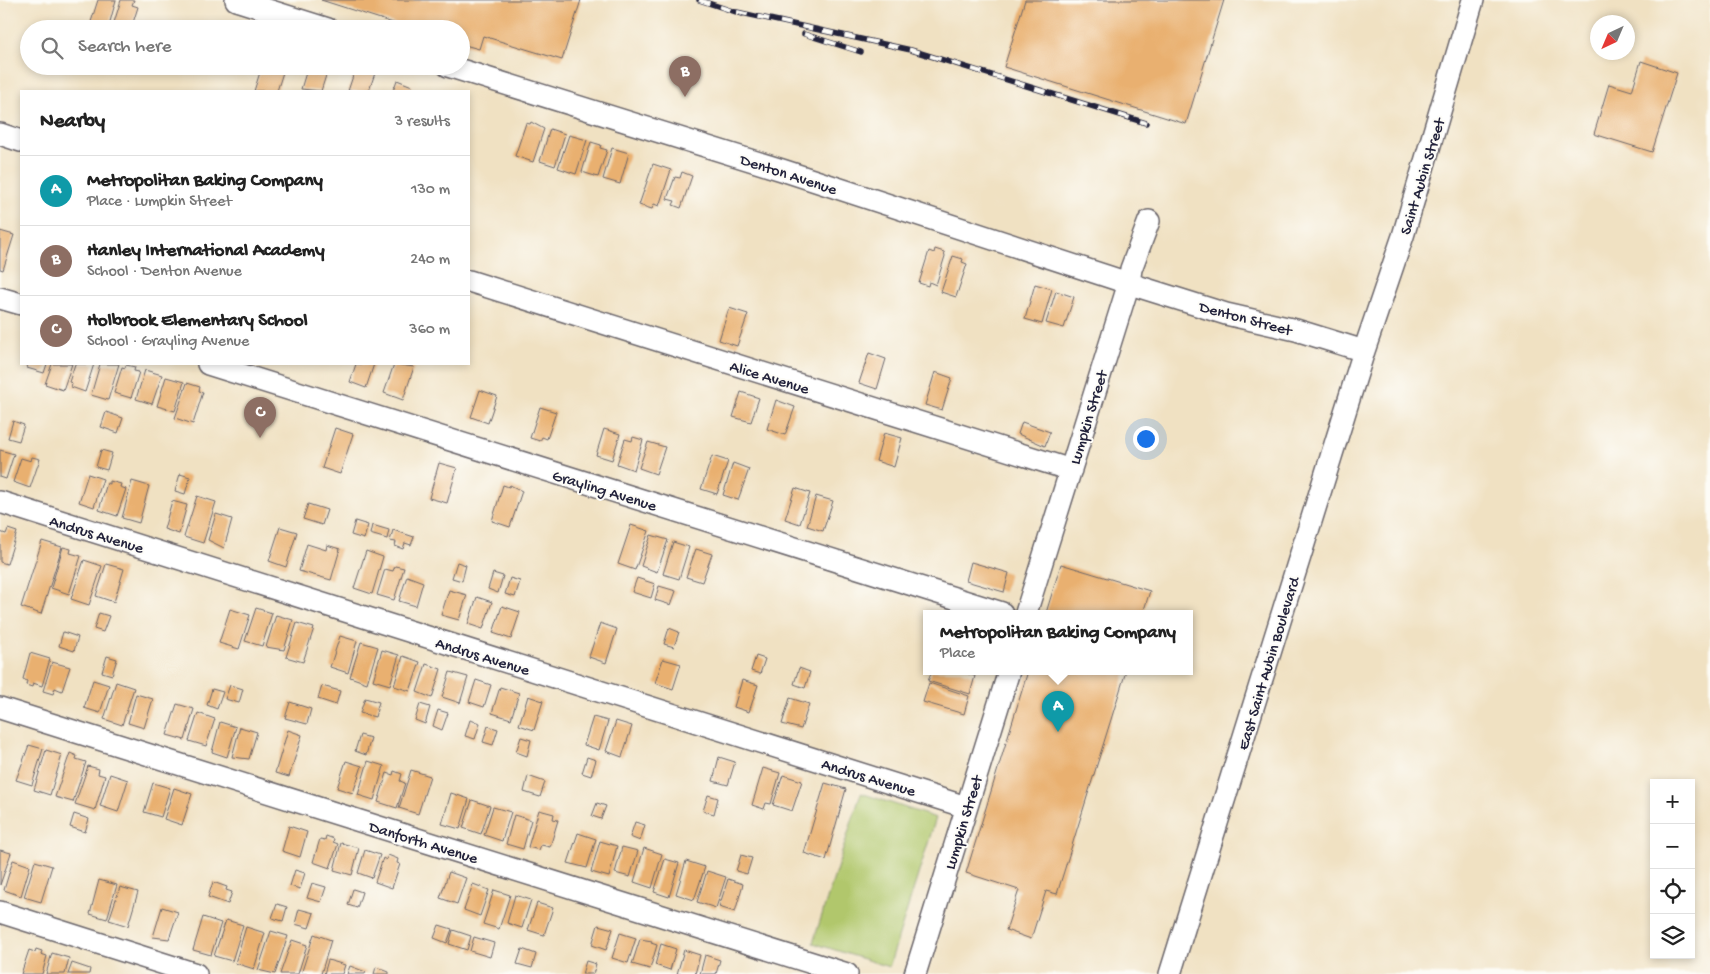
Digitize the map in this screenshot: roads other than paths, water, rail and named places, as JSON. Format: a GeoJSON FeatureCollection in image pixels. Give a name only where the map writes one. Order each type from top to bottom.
{"type":"FeatureCollection","features":[{"type":"Feature","properties":{"kind":"street"},"geometry":{"type":"LineString","coordinates":[[236,0],[299,20]]}},
{"type":"Feature","properties":{"kind":"street","name":"Saint Aubin Street"},"geometry":{"type":"LineString","coordinates":[[1364,351],[1403,236],[1474,0]]}},
{"type":"Feature","properties":{"kind":"street","name":"Denton Avenue"},"geometry":{"type":"LineString","coordinates":[[470,73],[782,170],[1129,282]]}},
{"type":"Feature","properties":{"kind":"street"},"geometry":{"type":"LineString","coordinates":[[0,134],[20,141]]}},
{"type":"Feature","properties":{"kind":"street","name":"Lumpkin Street"},"geometry":{"type":"LineString","coordinates":[[1027,610],[1129,282],[1131,269],[1149,221]]}},
{"type":"Feature","properties":{"kind":"street","name":"Alice Avenue"},"geometry":{"type":"LineString","coordinates":[[470,281],[1071,470]]}},
{"type":"Feature","properties":{"kind":"street","name":"Denton Street"},"geometry":{"type":"LineString","coordinates":[[1129,282],[1226,314],[1296,330],[1364,351]]}},
{"type":"Feature","properties":{"kind":"street"},"geometry":{"type":"LineString","coordinates":[[0,298],[20,304]]}},
{"type":"Feature","properties":{"kind":"street","name":"East Saint Aubin Boulevard"},"geometry":{"type":"LineString","coordinates":[[1170,974],[1364,351]]}},
{"type":"Feature","properties":{"kind":"street","name":"Grayling Avenue"},"geometry":{"type":"LineString","coordinates":[[211,365],[992,610]]}},
{"type":"Feature","properties":{"kind":"street","name":"Andrus Avenue"},"geometry":{"type":"LineString","coordinates":[[0,502],[966,807]]}},
{"type":"Feature","properties":{"kind":"street","name":"Lumpkin Street"},"geometry":{"type":"LineString","coordinates":[[915,974],[1007,675]]}},
{"type":"Feature","properties":{"kind":"street","name":"Danforth Avenue"},"geometry":{"type":"LineString","coordinates":[[0,708],[847,974]]}},
{"type":"Feature","properties":{"kind":"street"},"geometry":{"type":"LineString","coordinates":[[0,912],[196,974]]}},
{"type":"Feature","properties":{"kind":"railway"},"geometry":{"type":"LineString","coordinates":[[699,0],[742,14]]}},
{"type":"Feature","properties":{"kind":"railway"},"geometry":{"type":"LineString","coordinates":[[737,12],[911,50],[1146,123]]}},
{"type":"Feature","properties":{"kind":"railway"},"geometry":{"type":"LineString","coordinates":[[804,34],[861,52]]}},
{"type":"Feature","properties":{"kind":"place","name":"Hanley International Academy"},"geometry":{"type":"Point","coordinates":[685,97]}},
{"type":"Feature","properties":{"kind":"place","name":"Holbrook Elementary School"},"geometry":{"type":"Point","coordinates":[260,438]}},
{"type":"Feature","properties":{"kind":"place","name":"Metropolitan Baking Company"},"geometry":{"type":"Point","coordinates":[1058,732]}}]}
